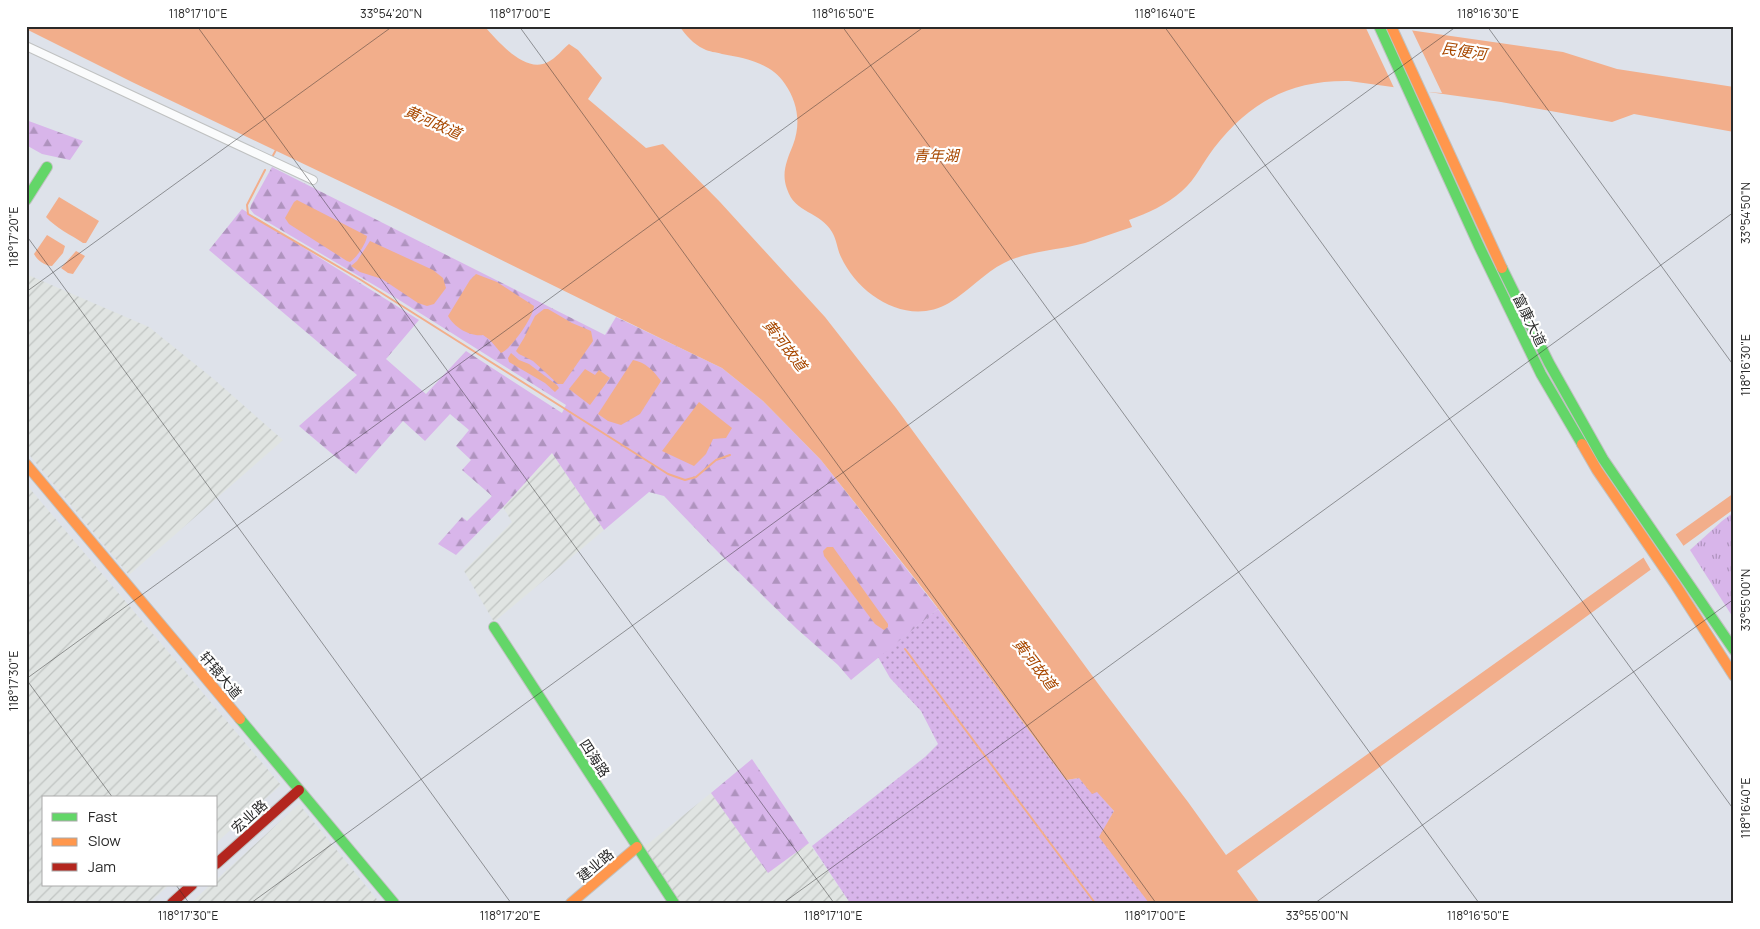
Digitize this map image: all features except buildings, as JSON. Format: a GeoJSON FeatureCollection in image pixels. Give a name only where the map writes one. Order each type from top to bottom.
{"type":"FeatureCollection","features":[{"type":"Feature","properties":{"kind":"street","name":"富康大道"},"geometry":{"type":"LineString","coordinates":[[1380,28],[1479,246],[1542,374],[1597,470],[1656,547]]}},
{"type":"Feature","properties":{"kind":"street","name":"富康大道"},"geometry":{"type":"LineString","coordinates":[[1393,30],[1507,278],[1549,363],[1603,459],[1656,547]]}},
{"type":"Feature","properties":{"kind":"street"},"geometry":{"type":"LineString","coordinates":[[26,46],[313,180]]}},
{"type":"Feature","properties":{"kind":"street"},"geometry":{"type":"LineString","coordinates":[[26,200],[47,168]]}},
{"type":"Feature","properties":{"kind":"street","name":"轩辕大道"},"geometry":{"type":"LineString","coordinates":[[26,464],[394,903]]}},
{"type":"Feature","properties":{"kind":"street"},"geometry":{"type":"LineString","coordinates":[[1656,547],[1679,581],[1734,676]]}},
{"type":"Feature","properties":{"kind":"street"},"geometry":{"type":"LineString","coordinates":[[1679,581],[1734,650]]}},
{"type":"Feature","properties":{"kind":"street","name":"四海路"},"geometry":{"type":"LineString","coordinates":[[494,627],[674,903]]}},
{"type":"Feature","properties":{"kind":"street","name":"宏业路"},"geometry":{"type":"LineString","coordinates":[[218,862],[300,790]]}},
{"type":"Feature","properties":{"kind":"street","name":"建业路"},"geometry":{"type":"LineString","coordinates":[[571,903],[637,848]]}},
{"type":"Feature","properties":{"kind":"street"},"geometry":{"type":"LineString","coordinates":[[172,903],[191,886]]}},
{"type":"Feature","properties":{"kind":"shaded area"},"geometry":{"type":"Polygon","coordinates":[[[26,274],[149,327],[216,381],[283,440],[129,575],[26,451],[26,274]]]}},
{"type":"Feature","properties":{"kind":"shaded area"},"geometry":{"type":"Polygon","coordinates":[[[552,453],[604,530],[494,622],[464,571],[512,522],[503,507],[552,453]]]}},
{"type":"Feature","properties":{"kind":"shaded area"},"geometry":{"type":"Polygon","coordinates":[[[26,484],[281,785],[218,841],[218,796],[42,796],[42,886],[168,886],[149,903],[32,903],[26,896],[26,484]]]}},
{"type":"Feature","properties":{"kind":"shaded area"},"geometry":{"type":"Polygon","coordinates":[[[711,793],[768,872],[809,843],[850,903],[681,903],[644,847],[711,793]]]}},
{"type":"Feature","properties":{"kind":"shaded area"},"geometry":{"type":"Polygon","coordinates":[[[299,804],[380,903],[191,903],[209,886],[218,886],[218,878],[299,804]]]}},
{"type":"Feature","properties":{"kind":"green space"},"geometry":{"type":"Polygon","coordinates":[[[26,120],[83,141],[70,160],[42,154],[26,145],[26,120]]]}},
{"type":"Feature","properties":{"kind":"green space"},"geometry":{"type":"Polygon","coordinates":[[[272,167],[605,335],[616,317],[722,368],[763,401],[821,460],[938,609],[851,680],[838,665],[797,629],[719,553],[664,496],[649,492],[604,530],[552,453],[456,555],[438,544],[462,517],[467,521],[492,496],[462,470],[471,460],[456,446],[469,430],[450,414],[425,441],[403,421],[356,474],[299,426],[357,375],[209,250],[242,209],[419,320],[386,359],[426,394],[466,351],[562,413],[566,405],[396,298],[254,214],[250,209],[251,205],[272,167]]]}},
{"type":"Feature","properties":{"kind":"green space"},"geometry":{"type":"Polygon","coordinates":[[[1734,512],[1734,619],[1690,550],[1734,512]]]}},
{"type":"Feature","properties":{"kind":"green space"},"geometry":{"type":"Polygon","coordinates":[[[938,609],[1066,780],[1079,778],[1092,793],[1097,791],[1114,811],[1102,834],[1150,903],[850,903],[812,846],[925,757],[938,744],[921,711],[890,678],[878,657],[938,609]]]}},
{"type":"Feature","properties":{"kind":"green space"},"geometry":{"type":"Polygon","coordinates":[[[752,759],[809,843],[768,873],[711,793],[752,759]]]}},
{"type":"Feature","properties":{"kind":"water","name":"黄河故道"},"geometry":{"type":"Polygon","coordinates":[[[26,26],[484,26],[513,55],[530,64],[539,65],[548,62],[569,44],[578,50],[602,78],[588,99],[646,148],[663,144],[720,202],[825,317],[896,408],[1226,855],[1734,493],[1734,509],[1237,871],[1260,903],[1149,903],[1099,837],[1114,811],[1097,792],[1092,794],[1079,778],[1066,780],[931,599],[821,460],[763,401],[722,368],[396,208],[132,82],[26,29],[26,26]]]}},
{"type":"Feature","properties":{"kind":"water","name":"青年湖"},"geometry":{"type":"Polygon","coordinates":[[[679,26],[1381,26],[1563,52],[1617,69],[1734,87],[1734,132],[1634,114],[1612,122],[1501,102],[1349,81],[1308,85],[1273,97],[1257,106],[1242,118],[1214,148],[1187,186],[1163,204],[1129,220],[1132,227],[1085,243],[1033,253],[1013,259],[990,272],[949,303],[933,310],[917,311],[886,304],[872,295],[849,271],[841,257],[834,235],[827,225],[802,208],[791,197],[785,183],[785,172],[797,129],[797,114],[793,99],[785,84],[765,66],[740,57],[700,47],[679,26]]]}},
{"type":"Feature","properties":{"kind":"water"},"geometry":{"type":"Polygon","coordinates":[[[59,197],[99,221],[86,243],[54,225],[46,217],[59,197]]]}},
{"type":"Feature","properties":{"kind":"water"},"geometry":{"type":"Polygon","coordinates":[[[297,200],[367,236],[363,246],[353,260],[347,261],[289,224],[285,218],[297,200]]]}},
{"type":"Feature","properties":{"kind":"water"},"geometry":{"type":"Polygon","coordinates":[[[47,235],[65,246],[63,253],[52,266],[42,262],[34,254],[47,235]]]}},
{"type":"Feature","properties":{"kind":"water"},"geometry":{"type":"Polygon","coordinates":[[[370,241],[433,270],[443,278],[446,288],[434,304],[427,306],[418,303],[382,279],[360,272],[351,266],[357,261],[370,241]]]}},
{"type":"Feature","properties":{"kind":"water"},"geometry":{"type":"Polygon","coordinates":[[[76,251],[85,256],[73,274],[68,273],[61,268],[76,251]]]}},
{"type":"Feature","properties":{"kind":"water"},"geometry":{"type":"Polygon","coordinates":[[[476,274],[497,282],[534,306],[530,318],[521,332],[510,346],[501,353],[483,335],[468,333],[454,324],[448,316],[470,280],[476,274]]]}},
{"type":"Feature","properties":{"kind":"water"},"geometry":{"type":"Polygon","coordinates":[[[544,309],[548,309],[572,323],[591,331],[593,341],[563,384],[558,384],[533,361],[516,351],[535,316],[544,309]]]}},
{"type":"Feature","properties":{"kind":"water"},"geometry":{"type":"Polygon","coordinates":[[[511,353],[519,360],[529,364],[559,388],[555,392],[545,383],[509,362],[508,358],[511,353]]]}},
{"type":"Feature","properties":{"kind":"water"},"geometry":{"type":"Polygon","coordinates":[[[633,360],[648,367],[661,381],[640,414],[621,425],[608,421],[598,414],[633,360]]]}},
{"type":"Feature","properties":{"kind":"water"},"geometry":{"type":"Polygon","coordinates":[[[585,369],[595,375],[599,370],[610,378],[590,405],[569,389],[585,369]]]}},
{"type":"Feature","properties":{"kind":"water"},"geometry":{"type":"Polygon","coordinates":[[[699,402],[732,428],[726,438],[713,439],[706,454],[694,466],[662,451],[699,402]]]}},
{"type":"Feature","properties":{"kind":"water"},"geometry":{"type":"Polygon","coordinates":[[[827,547],[833,547],[888,624],[888,627],[884,630],[875,624],[824,556],[823,551],[827,547]]]}},
{"type":"Feature","properties":{"kind":"pier"},"geometry":{"type":"Polygon","coordinates":[[[1365,26],[1411,28],[1442,93],[1395,90],[1365,26]]]}},
{"type":"Feature","properties":{"kind":"pier"},"geometry":{"type":"Polygon","coordinates":[[[1674,532],[1685,548],[1652,572],[1642,555],[1674,532]]]}},
{"type":"Feature","properties":{"kind":"waterway"},"geometry":{"type":"LineString","coordinates":[[271,159],[276,150]]}},
{"type":"Feature","properties":{"kind":"waterway"},"geometry":{"type":"LineString","coordinates":[[265,170],[247,205],[248,214],[361,280],[668,474],[685,480],[696,477],[716,460],[730,455]]}},
{"type":"Feature","properties":{"kind":"waterway"},"geometry":{"type":"LineString","coordinates":[[905,649],[1095,903]]}},
{"type":"Feature","properties":{"kind":"traffic: fast"},"geometry":{"type":"LineString","coordinates":[[1379,26],[1479,246],[1541,374],[1582,444]]}},
{"type":"Feature","properties":{"kind":"traffic: fast"},"geometry":{"type":"LineString","coordinates":[[26,200],[47,167]]}},
{"type":"Feature","properties":{"kind":"traffic: fast"},"geometry":{"type":"LineString","coordinates":[[1502,268],[1549,363],[1603,459],[1734,650]]}},
{"type":"Feature","properties":{"kind":"traffic: fast"},"geometry":{"type":"LineString","coordinates":[[494,627],[674,903]]}},
{"type":"Feature","properties":{"kind":"traffic: fast"},"geometry":{"type":"LineString","coordinates":[[240,719],[394,903]]}},
{"type":"Feature","properties":{"kind":"traffic: slow"},"geometry":{"type":"LineString","coordinates":[[1391,26],[1502,268]]}},
{"type":"Feature","properties":{"kind":"traffic: slow"},"geometry":{"type":"LineString","coordinates":[[1582,444],[1597,470],[1675,584],[1734,676]]}},
{"type":"Feature","properties":{"kind":"traffic: slow"},"geometry":{"type":"LineString","coordinates":[[26,464],[240,719]]}},
{"type":"Feature","properties":{"kind":"traffic: slow"},"geometry":{"type":"LineString","coordinates":[[571,903],[637,847]]}},
{"type":"Feature","properties":{"kind":"traffic: jam"},"geometry":{"type":"LineString","coordinates":[[218,862],[299,790]]}},
{"type":"Feature","properties":{"kind":"traffic: jam"},"geometry":{"type":"LineString","coordinates":[[172,903],[191,886]]}},
{"type":"Feature","properties":{"kind":"water label","name":"民便河"},"geometry":{"type":"Point","coordinates":[1464,51]}}]}
